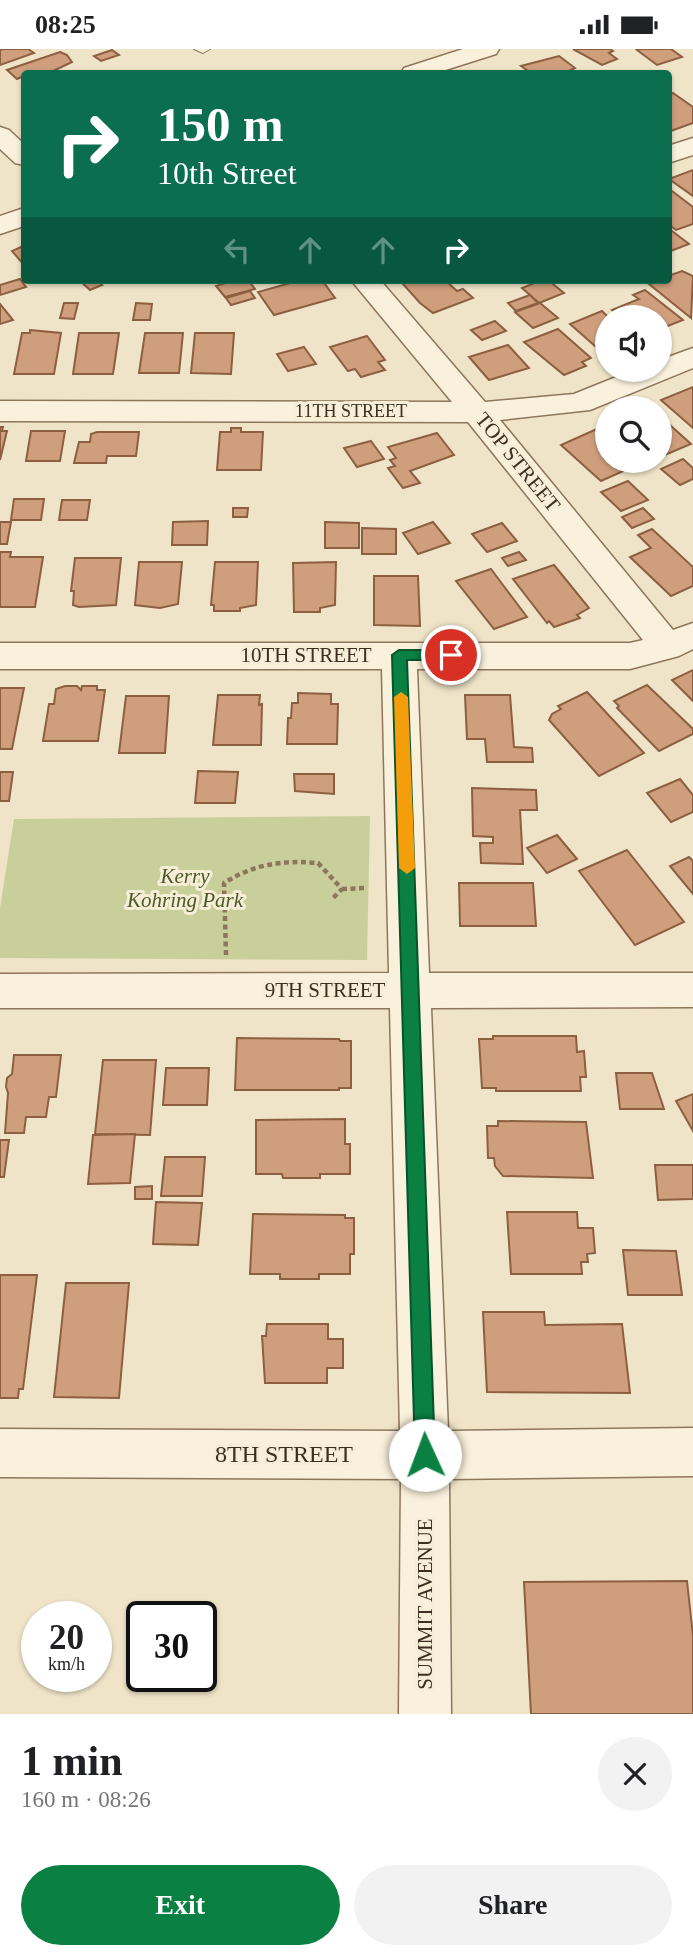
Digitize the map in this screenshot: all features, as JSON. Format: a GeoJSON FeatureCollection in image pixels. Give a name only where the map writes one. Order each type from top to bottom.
{"type":"FeatureCollection","features":[{"type":"Feature","properties":{"kind":"street"},"geometry":{"type":"LineString","coordinates":[[422,70],[487,49]]}},
{"type":"Feature","properties":{"kind":"street"},"geometry":{"type":"LineString","coordinates":[[0,135],[21,154]]}},
{"type":"Feature","properties":{"kind":"street"},"geometry":{"type":"LineString","coordinates":[[672,154],[693,146]]}},
{"type":"Feature","properties":{"kind":"street"},"geometry":{"type":"LineString","coordinates":[[0,226],[21,217]]}},
{"type":"Feature","properties":{"kind":"street","name":"TOP STREET"},"geometry":{"type":"LineString","coordinates":[[368,284],[477,412],[680,641]]}},
{"type":"Feature","properties":{"kind":"street","name":"11TH STREET"},"geometry":{"type":"LineString","coordinates":[[0,411],[477,412],[579,403],[693,357]]}},
{"type":"Feature","properties":{"kind":"street","name":"10TH STREET"},"geometry":{"type":"LineString","coordinates":[[0,656],[630,656],[680,641]]}},
{"type":"Feature","properties":{"kind":"street","name":"SUMMIT AVENUE"},"geometry":{"type":"LineString","coordinates":[[399,655],[425,1455],[425,1714]]}},
{"type":"Feature","properties":{"kind":"street","name":"9TH STREET"},"geometry":{"type":"LineString","coordinates":[[0,991],[693,989]]}},
{"type":"Feature","properties":{"kind":"street","name":"8TH STREET"},"geometry":{"type":"LineString","coordinates":[[0,1453],[425,1455],[693,1452]]}},
{"type":"Feature","properties":{"kind":"path"},"geometry":{"type":"LineString","coordinates":[[227,990],[224,883],[245,868],[263,864],[318,863],[342,888],[331,900]]}},
{"type":"Feature","properties":{"kind":"green space","name":"Kerry Kohring Park"},"geometry":{"type":"Polygon","coordinates":[[[370,816],[367,960],[0,958],[0,908],[14,819],[370,816]]]}},
{"type":"Feature","properties":{"kind":"building"},"geometry":{"type":"Polygon","coordinates":[[[28,49],[34,53],[0,65],[0,50],[28,49]]]}},
{"type":"Feature","properties":{"kind":"building"},"geometry":{"type":"Polygon","coordinates":[[[573,49],[610,49],[613,51],[609,53],[617,59],[602,65],[573,49]]]}},
{"type":"Feature","properties":{"kind":"building"},"geometry":{"type":"Polygon","coordinates":[[[671,49],[682,57],[657,65],[637,50],[671,49]]]}},
{"type":"Feature","properties":{"kind":"building"},"geometry":{"type":"Polygon","coordinates":[[[112,50],[119,55],[101,61],[94,56],[112,50]]]}},
{"type":"Feature","properties":{"kind":"building"},"geometry":{"type":"Polygon","coordinates":[[[60,52],[67,55],[72,62],[55,70],[21,70],[21,77],[17,79],[7,70],[60,52]]]}},
{"type":"Feature","properties":{"kind":"building"},"geometry":{"type":"Polygon","coordinates":[[[559,56],[575,68],[527,70],[521,66],[559,56]]]}},
{"type":"Feature","properties":{"kind":"building"},"geometry":{"type":"Polygon","coordinates":[[[672,93],[693,107],[693,123],[672,131],[672,93]]]}},
{"type":"Feature","properties":{"kind":"building"},"geometry":{"type":"Polygon","coordinates":[[[693,170],[693,196],[672,181],[672,178],[693,170]]]}},
{"type":"Feature","properties":{"kind":"building"},"geometry":{"type":"Polygon","coordinates":[[[672,191],[693,207],[693,224],[676,230],[672,227],[672,191]]]}},
{"type":"Feature","properties":{"kind":"building"},"geometry":{"type":"Polygon","coordinates":[[[672,231],[689,244],[672,250],[672,231]]]}},
{"type":"Feature","properties":{"kind":"building"},"geometry":{"type":"Polygon","coordinates":[[[21,247],[21,262],[12,251],[21,247]]]}},
{"type":"Feature","properties":{"kind":"building"},"geometry":{"type":"Polygon","coordinates":[[[682,271],[693,276],[691,318],[649,284],[672,284],[672,275],[682,271]]]}},
{"type":"Feature","properties":{"kind":"building"},"geometry":{"type":"Polygon","coordinates":[[[20,279],[21,284],[26,287],[0,295],[0,285],[20,279]]]}},
{"type":"Feature","properties":{"kind":"building"},"geometry":{"type":"Polygon","coordinates":[[[83,284],[102,285],[90,290],[83,284]]]}},
{"type":"Feature","properties":{"kind":"building"},"geometry":{"type":"Polygon","coordinates":[[[251,284],[255,289],[225,297],[216,286],[251,284]]]}},
{"type":"Feature","properties":{"kind":"building"},"geometry":{"type":"Polygon","coordinates":[[[287,284],[325,284],[335,298],[274,315],[258,292],[287,284]]]}},
{"type":"Feature","properties":{"kind":"building"},"geometry":{"type":"Polygon","coordinates":[[[403,284],[449,284],[457,291],[463,289],[473,298],[433,313],[403,284]]]}},
{"type":"Feature","properties":{"kind":"building"},"geometry":{"type":"Polygon","coordinates":[[[532,284],[553,284],[564,293],[539,303],[522,288],[532,284]]]}},
{"type":"Feature","properties":{"kind":"building"},"geometry":{"type":"Polygon","coordinates":[[[645,290],[664,305],[624,305],[639,299],[633,295],[645,290]]]}},
{"type":"Feature","properties":{"kind":"building"},"geometry":{"type":"Polygon","coordinates":[[[250,291],[255,298],[231,305],[226,298],[250,291]]]}},
{"type":"Feature","properties":{"kind":"building"},"geometry":{"type":"Polygon","coordinates":[[[530,295],[538,303],[516,311],[508,303],[530,295]]]}},
{"type":"Feature","properties":{"kind":"building"},"geometry":{"type":"Polygon","coordinates":[[[64,303],[78,303],[74,319],[60,318],[64,303]]]}},
{"type":"Feature","properties":{"kind":"building"},"geometry":{"type":"Polygon","coordinates":[[[136,303],[152,304],[150,320],[133,320],[136,303]]]}},
{"type":"Feature","properties":{"kind":"building"},"geometry":{"type":"Polygon","coordinates":[[[540,303],[558,318],[533,328],[515,312],[540,303]]]}},
{"type":"Feature","properties":{"kind":"building"},"geometry":{"type":"Polygon","coordinates":[[[0,304],[13,320],[0,324],[0,304]]]}},
{"type":"Feature","properties":{"kind":"building"},"geometry":{"type":"Polygon","coordinates":[[[672,311],[683,320],[672,324],[672,311]]]}},
{"type":"Feature","properties":{"kind":"building"},"geometry":{"type":"Polygon","coordinates":[[[595,314],[595,346],[570,324],[595,314]]]}},
{"type":"Feature","properties":{"kind":"building"},"geometry":{"type":"Polygon","coordinates":[[[495,321],[506,331],[482,340],[471,330],[495,321]]]}},
{"type":"Feature","properties":{"kind":"building"},"geometry":{"type":"Polygon","coordinates":[[[558,329],[591,358],[582,362],[586,366],[564,375],[524,342],[558,329]]]}},
{"type":"Feature","properties":{"kind":"building"},"geometry":{"type":"Polygon","coordinates":[[[30,330],[61,333],[54,374],[14,374],[22,333],[30,333],[30,330]]]}},
{"type":"Feature","properties":{"kind":"building"},"geometry":{"type":"Polygon","coordinates":[[[79,333],[119,333],[113,374],[73,374],[79,333]]]}},
{"type":"Feature","properties":{"kind":"building"},"geometry":{"type":"Polygon","coordinates":[[[145,333],[183,333],[179,373],[139,373],[145,333]]]}},
{"type":"Feature","properties":{"kind":"building"},"geometry":{"type":"Polygon","coordinates":[[[195,333],[234,333],[231,374],[191,373],[195,333]]]}},
{"type":"Feature","properties":{"kind":"building"},"geometry":{"type":"Polygon","coordinates":[[[367,336],[385,360],[378,362],[385,370],[361,377],[355,369],[348,371],[330,347],[367,336]]]}},
{"type":"Feature","properties":{"kind":"building"},"geometry":{"type":"Polygon","coordinates":[[[508,345],[529,368],[489,380],[469,357],[508,345]]]}},
{"type":"Feature","properties":{"kind":"building"},"geometry":{"type":"Polygon","coordinates":[[[304,347],[316,364],[288,371],[277,354],[304,347]]]}},
{"type":"Feature","properties":{"kind":"building"},"geometry":{"type":"Polygon","coordinates":[[[693,387],[693,428],[672,410],[671,396],[693,387]]]}},
{"type":"Feature","properties":{"kind":"building"},"geometry":{"type":"Polygon","coordinates":[[[0,427],[3,427],[2,431],[7,431],[0,460],[0,427]]]}},
{"type":"Feature","properties":{"kind":"building"},"geometry":{"type":"Polygon","coordinates":[[[672,427],[691,444],[672,452],[672,427]]]}},
{"type":"Feature","properties":{"kind":"building"},"geometry":{"type":"Polygon","coordinates":[[[231,428],[241,428],[241,432],[263,432],[261,470],[217,470],[220,432],[231,432],[231,428]]]}},
{"type":"Feature","properties":{"kind":"building"},"geometry":{"type":"Polygon","coordinates":[[[595,430],[595,473],[619,473],[601,481],[561,445],[595,430]]]}},
{"type":"Feature","properties":{"kind":"building"},"geometry":{"type":"Polygon","coordinates":[[[31,431],[65,431],[60,461],[26,461],[31,431]]]}},
{"type":"Feature","properties":{"kind":"building"},"geometry":{"type":"Polygon","coordinates":[[[139,432],[136,456],[107,456],[106,463],[74,463],[79,442],[90,442],[91,434],[139,432]]]}},
{"type":"Feature","properties":{"kind":"building"},"geometry":{"type":"Polygon","coordinates":[[[437,433],[454,455],[410,471],[420,483],[403,488],[388,468],[395,466],[390,460],[396,458],[388,447],[437,433]]]}},
{"type":"Feature","properties":{"kind":"building"},"geometry":{"type":"Polygon","coordinates":[[[371,441],[384,459],[357,467],[344,448],[371,441]]]}},
{"type":"Feature","properties":{"kind":"building"},"geometry":{"type":"Polygon","coordinates":[[[683,459],[693,468],[693,479],[680,485],[666,473],[672,473],[672,464],[683,459]]]}},
{"type":"Feature","properties":{"kind":"building"},"geometry":{"type":"Polygon","coordinates":[[[628,481],[648,500],[621,511],[601,492],[628,481]]]}},
{"type":"Feature","properties":{"kind":"building"},"geometry":{"type":"Polygon","coordinates":[[[14,499],[44,499],[41,520],[11,520],[14,499]]]}},
{"type":"Feature","properties":{"kind":"building"},"geometry":{"type":"Polygon","coordinates":[[[62,500],[90,500],[87,520],[59,520],[62,500]]]}},
{"type":"Feature","properties":{"kind":"building"},"geometry":{"type":"Polygon","coordinates":[[[233,508],[248,508],[247,517],[233,517],[233,508]]]}},
{"type":"Feature","properties":{"kind":"building"},"geometry":{"type":"Polygon","coordinates":[[[643,508],[654,519],[632,528],[622,517],[643,508]]]}},
{"type":"Feature","properties":{"kind":"building"},"geometry":{"type":"Polygon","coordinates":[[[208,521],[207,545],[172,545],[173,522],[208,521]]]}},
{"type":"Feature","properties":{"kind":"building"},"geometry":{"type":"Polygon","coordinates":[[[0,522],[11,522],[7,544],[0,544],[0,522]]]}},
{"type":"Feature","properties":{"kind":"building"},"geometry":{"type":"Polygon","coordinates":[[[325,522],[359,523],[359,548],[325,548],[325,522]]]}},
{"type":"Feature","properties":{"kind":"building"},"geometry":{"type":"Polygon","coordinates":[[[433,522],[450,543],[418,554],[403,533],[433,522]]]}},
{"type":"Feature","properties":{"kind":"building"},"geometry":{"type":"Polygon","coordinates":[[[502,523],[517,541],[487,552],[472,534],[502,523]]]}},
{"type":"Feature","properties":{"kind":"building"},"geometry":{"type":"Polygon","coordinates":[[[362,528],[396,529],[396,554],[362,554],[362,528]]]}},
{"type":"Feature","properties":{"kind":"building"},"geometry":{"type":"Polygon","coordinates":[[[652,529],[693,567],[693,586],[671,596],[630,557],[651,548],[638,535],[652,529]]]}},
{"type":"Feature","properties":{"kind":"building"},"geometry":{"type":"Polygon","coordinates":[[[0,552],[11,552],[10,557],[43,557],[35,607],[0,607],[0,552]]]}},
{"type":"Feature","properties":{"kind":"building"},"geometry":{"type":"Polygon","coordinates":[[[519,552],[526,560],[508,566],[502,558],[519,552]]]}},
{"type":"Feature","properties":{"kind":"building"},"geometry":{"type":"Polygon","coordinates":[[[75,558],[121,558],[116,605],[73,605],[74,591],[71,591],[75,558]]]}},
{"type":"Feature","properties":{"kind":"building"},"geometry":{"type":"Polygon","coordinates":[[[139,562],[182,562],[178,604],[160,608],[135,605],[139,562]]]}},
{"type":"Feature","properties":{"kind":"building"},"geometry":{"type":"Polygon","coordinates":[[[215,562],[258,562],[256,605],[240,608],[240,611],[214,611],[214,605],[211,605],[215,562]]]}},
{"type":"Feature","properties":{"kind":"building"},"geometry":{"type":"Polygon","coordinates":[[[336,562],[335,605],[320,608],[320,612],[294,612],[293,563],[336,562]]]}},
{"type":"Feature","properties":{"kind":"building"},"geometry":{"type":"Polygon","coordinates":[[[554,565],[589,608],[577,615],[580,618],[554,627],[549,621],[547,623],[513,579],[554,565]]]}},
{"type":"Feature","properties":{"kind":"building"},"geometry":{"type":"Polygon","coordinates":[[[491,569],[527,617],[494,629],[456,581],[491,569]]]}},
{"type":"Feature","properties":{"kind":"building"},"geometry":{"type":"Polygon","coordinates":[[[374,576],[418,576],[420,626],[374,625],[374,576]]]}},
{"type":"Feature","properties":{"kind":"building"},"geometry":{"type":"Polygon","coordinates":[[[693,670],[693,701],[672,680],[693,670]]]}},
{"type":"Feature","properties":{"kind":"building"},"geometry":{"type":"Polygon","coordinates":[[[647,685],[693,729],[693,734],[659,751],[617,708],[619,706],[614,701],[647,685]]]}},
{"type":"Feature","properties":{"kind":"building"},"geometry":{"type":"Polygon","coordinates":[[[77,686],[81,690],[82,686],[97,686],[97,690],[105,690],[98,741],[43,741],[49,704],[54,704],[56,689],[77,686]]]}},
{"type":"Feature","properties":{"kind":"building"},"geometry":{"type":"Polygon","coordinates":[[[0,688],[24,688],[12,749],[0,749],[0,688]]]}},
{"type":"Feature","properties":{"kind":"building"},"geometry":{"type":"Polygon","coordinates":[[[587,692],[644,753],[599,776],[549,720],[552,714],[561,709],[558,706],[587,692]]]}},
{"type":"Feature","properties":{"kind":"building"},"geometry":{"type":"Polygon","coordinates":[[[298,693],[331,694],[331,704],[338,704],[337,744],[287,744],[288,718],[291,718],[292,703],[298,703],[298,693]]]}},
{"type":"Feature","properties":{"kind":"building"},"geometry":{"type":"Polygon","coordinates":[[[218,695],[260,695],[261,745],[213,745],[218,695]]]}},
{"type":"Feature","properties":{"kind":"building"},"geometry":{"type":"Polygon","coordinates":[[[465,695],[510,695],[514,747],[532,748],[533,762],[487,762],[485,739],[467,739],[465,695]]]}},
{"type":"Feature","properties":{"kind":"building"},"geometry":{"type":"Polygon","coordinates":[[[126,696],[169,696],[165,753],[119,753],[126,696]]]}},
{"type":"Feature","properties":{"kind":"building"},"geometry":{"type":"Polygon","coordinates":[[[198,771],[238,772],[235,803],[195,803],[198,771]]]}},
{"type":"Feature","properties":{"kind":"building"},"geometry":{"type":"Polygon","coordinates":[[[0,772],[13,772],[9,801],[0,801],[0,772]]]}},
{"type":"Feature","properties":{"kind":"building"},"geometry":{"type":"Polygon","coordinates":[[[294,774],[334,774],[334,794],[295,791],[294,774]]]}},
{"type":"Feature","properties":{"kind":"building"},"geometry":{"type":"Polygon","coordinates":[[[680,779],[693,795],[693,812],[671,822],[647,793],[680,779]]]}},
{"type":"Feature","properties":{"kind":"building"},"geometry":{"type":"Polygon","coordinates":[[[472,788],[536,790],[537,810],[520,810],[523,864],[481,863],[480,843],[493,843],[493,837],[473,836],[472,788]]]}},
{"type":"Feature","properties":{"kind":"building"},"geometry":{"type":"Polygon","coordinates":[[[557,835],[577,859],[547,873],[527,848],[557,835]]]}},
{"type":"Feature","properties":{"kind":"building"},"geometry":{"type":"Polygon","coordinates":[[[627,850],[684,922],[635,945],[579,871],[627,850]]]}},
{"type":"Feature","properties":{"kind":"building"},"geometry":{"type":"Polygon","coordinates":[[[689,857],[693,861],[693,894],[670,866],[689,857]]]}},
{"type":"Feature","properties":{"kind":"building"},"geometry":{"type":"Polygon","coordinates":[[[459,883],[533,883],[536,926],[460,926],[459,883]]]}},
{"type":"Feature","properties":{"kind":"building"},"geometry":{"type":"Polygon","coordinates":[[[493,1036],[576,1036],[577,1052],[584,1051],[586,1077],[580,1077],[581,1091],[496,1091],[496,1088],[482,1088],[479,1039],[493,1039],[493,1036]]]}},
{"type":"Feature","properties":{"kind":"building"},"geometry":{"type":"Polygon","coordinates":[[[237,1038],[351,1041],[351,1088],[235,1090],[237,1038]]]}},
{"type":"Feature","properties":{"kind":"building"},"geometry":{"type":"Polygon","coordinates":[[[14,1055],[61,1055],[56,1097],[49,1097],[46,1117],[26,1117],[24,1133],[5,1133],[7,1078],[12,1074],[14,1055]]]}},
{"type":"Feature","properties":{"kind":"building"},"geometry":{"type":"Polygon","coordinates":[[[103,1060],[156,1060],[150,1135],[95,1134],[103,1060]]]}},
{"type":"Feature","properties":{"kind":"building"},"geometry":{"type":"Polygon","coordinates":[[[166,1068],[209,1068],[207,1105],[163,1105],[166,1068]]]}},
{"type":"Feature","properties":{"kind":"building"},"geometry":{"type":"Polygon","coordinates":[[[616,1073],[652,1073],[664,1109],[620,1109],[616,1073]]]}},
{"type":"Feature","properties":{"kind":"building"},"geometry":{"type":"Polygon","coordinates":[[[693,1094],[693,1131],[676,1101],[693,1094]]]}},
{"type":"Feature","properties":{"kind":"building"},"geometry":{"type":"Polygon","coordinates":[[[345,1119],[345,1144],[350,1144],[350,1174],[320,1174],[320,1178],[283,1178],[282,1174],[256,1174],[256,1120],[345,1119]]]}},
{"type":"Feature","properties":{"kind":"building"},"geometry":{"type":"Polygon","coordinates":[[[498,1121],[586,1122],[593,1178],[503,1176],[495,1166],[494,1158],[488,1158],[487,1126],[498,1126],[498,1121]]]}},
{"type":"Feature","properties":{"kind":"building"},"geometry":{"type":"Polygon","coordinates":[[[135,1134],[130,1183],[88,1184],[93,1135],[135,1134]]]}},
{"type":"Feature","properties":{"kind":"building"},"geometry":{"type":"Polygon","coordinates":[[[0,1140],[9,1140],[4,1177],[0,1177],[0,1140]]]}},
{"type":"Feature","properties":{"kind":"building"},"geometry":{"type":"Polygon","coordinates":[[[165,1157],[205,1157],[202,1196],[161,1196],[165,1157]]]}},
{"type":"Feature","properties":{"kind":"building"},"geometry":{"type":"Polygon","coordinates":[[[655,1165],[693,1165],[693,1199],[658,1200],[655,1165]]]}},
{"type":"Feature","properties":{"kind":"building"},"geometry":{"type":"Polygon","coordinates":[[[152,1186],[152,1199],[135,1199],[135,1187],[152,1186]]]}},
{"type":"Feature","properties":{"kind":"building"},"geometry":{"type":"Polygon","coordinates":[[[156,1202],[202,1203],[198,1245],[153,1244],[156,1202]]]}},
{"type":"Feature","properties":{"kind":"building"},"geometry":{"type":"Polygon","coordinates":[[[507,1212],[577,1212],[578,1228],[593,1228],[595,1253],[587,1254],[588,1262],[581,1262],[582,1274],[511,1274],[507,1212]]]}},
{"type":"Feature","properties":{"kind":"building"},"geometry":{"type":"Polygon","coordinates":[[[253,1214],[345,1215],[345,1218],[354,1218],[354,1254],[350,1254],[350,1274],[319,1274],[319,1279],[280,1279],[280,1274],[250,1274],[253,1214]]]}},
{"type":"Feature","properties":{"kind":"building"},"geometry":{"type":"Polygon","coordinates":[[[623,1250],[676,1251],[682,1295],[628,1295],[623,1250]]]}},
{"type":"Feature","properties":{"kind":"building"},"geometry":{"type":"Polygon","coordinates":[[[0,1275],[37,1275],[23,1389],[19,1389],[18,1398],[0,1398],[0,1275]]]}},
{"type":"Feature","properties":{"kind":"building"},"geometry":{"type":"Polygon","coordinates":[[[66,1283],[129,1283],[119,1398],[54,1397],[66,1283]]]}},
{"type":"Feature","properties":{"kind":"building"},"geometry":{"type":"Polygon","coordinates":[[[483,1312],[544,1312],[545,1325],[622,1324],[630,1393],[487,1392],[483,1312]]]}},
{"type":"Feature","properties":{"kind":"building"},"geometry":{"type":"Polygon","coordinates":[[[267,1324],[328,1324],[328,1339],[343,1339],[343,1368],[327,1368],[327,1383],[265,1383],[262,1336],[266,1336],[267,1324]]]}},
{"type":"Feature","properties":{"kind":"building"},"geometry":{"type":"Polygon","coordinates":[[[687,1581],[693,1636],[693,1714],[531,1714],[524,1582],[687,1581]]]}},
{"type":"Feature","properties":{"kind":"slow traffic"},"geometry":{"type":"LineString","coordinates":[[401,697],[407,868]]}},
{"type":"Feature","properties":{"kind":"route"},"geometry":{"type":"LineString","coordinates":[[425,1455],[399,655],[451,655]]}}]}
